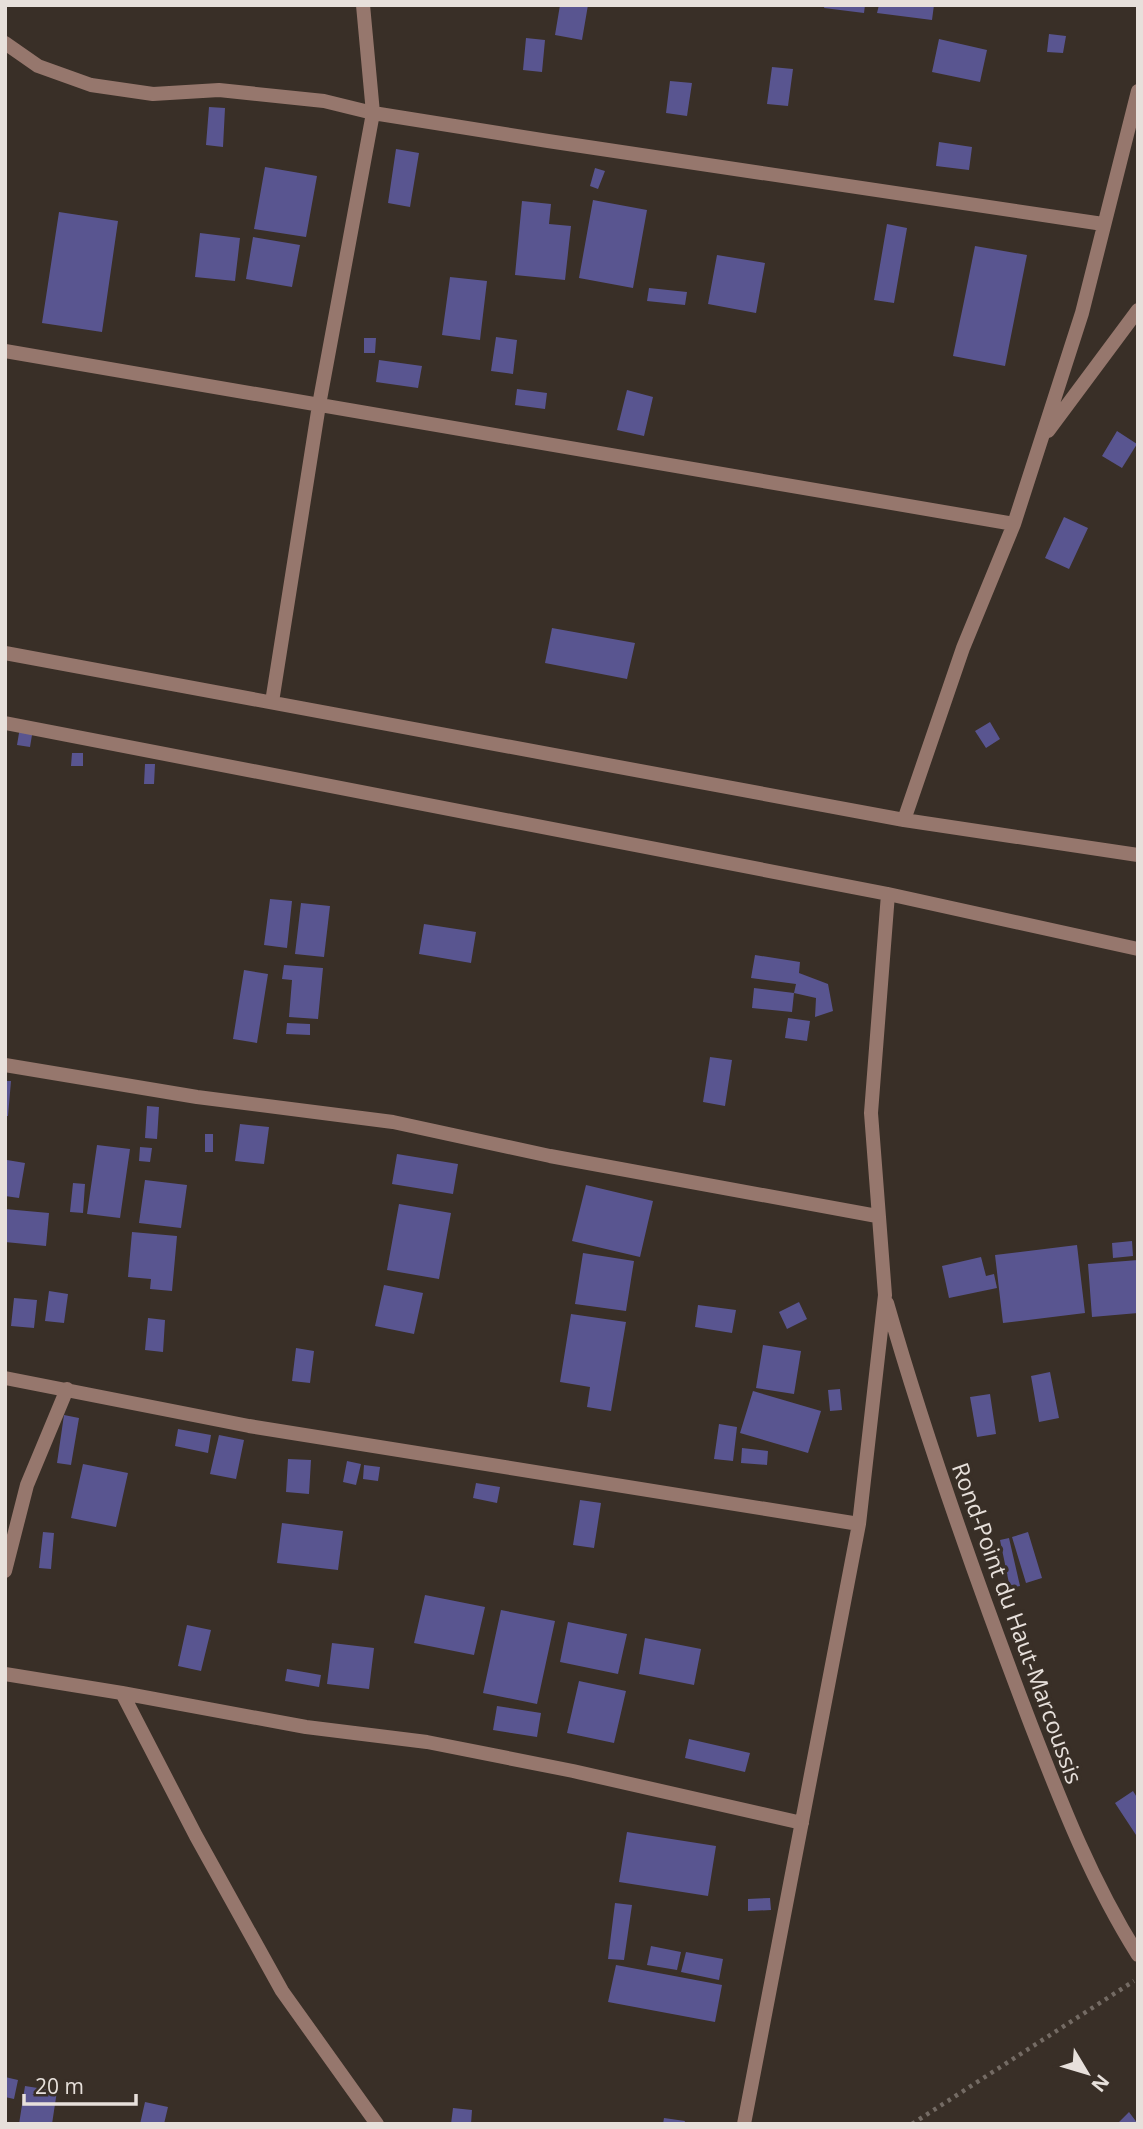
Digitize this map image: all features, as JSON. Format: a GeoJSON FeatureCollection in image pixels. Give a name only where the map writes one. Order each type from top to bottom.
{"type":"FeatureCollection","features":[{"type":"Feature","properties":{"kind":"street"},"geometry":{"type":"LineString","coordinates":[[272,702],[319,405],[373,113],[363,5]]}},
{"type":"Feature","properties":{"kind":"street"},"geometry":{"type":"LineString","coordinates":[[5,43],[38,66],[91,85],[153,94],[219,90],[324,101],[373,113],[1103,224]]}},
{"type":"Feature","properties":{"kind":"street"},"geometry":{"type":"LineString","coordinates":[[904,820],[963,648],[1014,524],[1041,441],[1082,313],[1138,91]]}},
{"type":"Feature","properties":{"kind":"street"},"geometry":{"type":"LineString","coordinates":[[1041,441],[1138,310]]}},
{"type":"Feature","properties":{"kind":"street"},"geometry":{"type":"LineString","coordinates":[[5,351],[1014,524]]}},
{"type":"Feature","properties":{"kind":"street"},"geometry":{"type":"LineString","coordinates":[[5,653],[904,820],[1138,855]]}},
{"type":"Feature","properties":{"kind":"street"},"geometry":{"type":"LineString","coordinates":[[5,723],[888,894],[1138,949]]}},
{"type":"Feature","properties":{"kind":"street"},"geometry":{"type":"LineString","coordinates":[[744,2124],[859,1524],[885,1295],[871,1113],[888,894]]}},
{"type":"Feature","properties":{"kind":"street"},"geometry":{"type":"LineString","coordinates":[[5,1065],[197,1097],[393,1122],[550,1156],[877,1216]]}},
{"type":"Feature","properties":{"kind":"street","name":"Rond-Point du Haut-Marcoussis"},"geometry":{"type":"LineString","coordinates":[[885,1295],[921,1423],[995,1634],[1058,1800],[1105,1904],[1138,1955]]}},
{"type":"Feature","properties":{"kind":"street"},"geometry":{"type":"LineString","coordinates":[[5,1378],[249,1426],[859,1524]]}},
{"type":"Feature","properties":{"kind":"street"},"geometry":{"type":"LineString","coordinates":[[5,1571],[26,1485],[67,1389]]}},
{"type":"Feature","properties":{"kind":"street"},"geometry":{"type":"LineString","coordinates":[[5,1674],[306,1727],[427,1742],[573,1771],[802,1823]]}},
{"type":"Feature","properties":{"kind":"street"},"geometry":{"type":"LineString","coordinates":[[122,1693],[196,1836],[282,1991],[377,2124]]}},
{"type":"Feature","properties":{"kind":"path"},"geometry":{"type":"LineString","coordinates":[[912,2124],[1138,1978]]}},
{"type":"Feature","properties":{"kind":"building"},"geometry":{"type":"Polygon","coordinates":[[[560,5],[588,5],[582,40],[555,35],[560,5]]]}},
{"type":"Feature","properties":{"kind":"building"},"geometry":{"type":"Polygon","coordinates":[[[825,5],[865,5],[864,13],[824,8],[825,5]]]}},
{"type":"Feature","properties":{"kind":"building"},"geometry":{"type":"Polygon","coordinates":[[[879,5],[934,5],[932,20],[877,13],[879,5]]]}},
{"type":"Feature","properties":{"kind":"building"},"geometry":{"type":"Polygon","coordinates":[[[1049,34],[1066,36],[1063,53],[1047,52],[1049,34]]]}},
{"type":"Feature","properties":{"kind":"building"},"geometry":{"type":"Polygon","coordinates":[[[526,38],[545,40],[542,72],[523,70],[526,38]]]}},
{"type":"Feature","properties":{"kind":"building"},"geometry":{"type":"Polygon","coordinates":[[[939,39],[987,50],[980,82],[932,72],[939,39]]]}},
{"type":"Feature","properties":{"kind":"building"},"geometry":{"type":"Polygon","coordinates":[[[772,67],[793,69],[788,106],[767,104],[772,67]]]}},
{"type":"Feature","properties":{"kind":"building"},"geometry":{"type":"Polygon","coordinates":[[[670,81],[692,83],[687,116],[666,113],[670,81]]]}},
{"type":"Feature","properties":{"kind":"building"},"geometry":{"type":"Polygon","coordinates":[[[209,107],[225,108],[223,147],[206,145],[209,107]]]}},
{"type":"Feature","properties":{"kind":"building"},"geometry":{"type":"Polygon","coordinates":[[[939,142],[972,147],[969,170],[936,166],[939,142]]]}},
{"type":"Feature","properties":{"kind":"building"},"geometry":{"type":"Polygon","coordinates":[[[396,149],[419,153],[410,207],[388,203],[396,149]]]}},
{"type":"Feature","properties":{"kind":"building"},"geometry":{"type":"Polygon","coordinates":[[[265,167],[317,176],[306,237],[254,229],[265,167]]]}},
{"type":"Feature","properties":{"kind":"building"},"geometry":{"type":"Polygon","coordinates":[[[595,168],[605,171],[598,189],[590,186],[595,168]]]}},
{"type":"Feature","properties":{"kind":"building"},"geometry":{"type":"Polygon","coordinates":[[[593,200],[647,210],[633,288],[579,278],[593,200]]]}},
{"type":"Feature","properties":{"kind":"building"},"geometry":{"type":"Polygon","coordinates":[[[522,201],[551,204],[549,224],[571,226],[565,280],[515,275],[522,201]]]}},
{"type":"Feature","properties":{"kind":"building"},"geometry":{"type":"Polygon","coordinates":[[[59,212],[118,221],[102,332],[42,323],[59,212]]]}},
{"type":"Feature","properties":{"kind":"building"},"geometry":{"type":"Polygon","coordinates":[[[887,224],[907,228],[894,303],[874,300],[887,224]]]}},
{"type":"Feature","properties":{"kind":"building"},"geometry":{"type":"Polygon","coordinates":[[[200,233],[240,238],[235,281],[195,277],[200,233]]]}},
{"type":"Feature","properties":{"kind":"building"},"geometry":{"type":"Polygon","coordinates":[[[253,237],[300,245],[292,287],[246,279],[253,237]]]}},
{"type":"Feature","properties":{"kind":"building"},"geometry":{"type":"Polygon","coordinates":[[[975,246],[1027,255],[1005,366],[953,356],[975,246]]]}},
{"type":"Feature","properties":{"kind":"building"},"geometry":{"type":"Polygon","coordinates":[[[717,255],[765,263],[756,313],[708,304],[717,255]]]}},
{"type":"Feature","properties":{"kind":"building"},"geometry":{"type":"Polygon","coordinates":[[[450,277],[487,281],[480,340],[442,335],[450,277]]]}},
{"type":"Feature","properties":{"kind":"building"},"geometry":{"type":"Polygon","coordinates":[[[649,288],[687,292],[685,305],[647,301],[649,288]]]}},
{"type":"Feature","properties":{"kind":"building"},"geometry":{"type":"Polygon","coordinates":[[[496,337],[517,340],[513,374],[491,371],[496,337]]]}},
{"type":"Feature","properties":{"kind":"building"},"geometry":{"type":"Polygon","coordinates":[[[364,338],[376,338],[375,353],[364,353],[364,338]]]}},
{"type":"Feature","properties":{"kind":"building"},"geometry":{"type":"Polygon","coordinates":[[[379,360],[422,366],[418,388],[376,382],[379,360]]]}},
{"type":"Feature","properties":{"kind":"building"},"geometry":{"type":"Polygon","coordinates":[[[517,389],[547,393],[545,409],[515,405],[517,389]]]}},
{"type":"Feature","properties":{"kind":"building"},"geometry":{"type":"Polygon","coordinates":[[[627,390],[653,397],[644,436],[617,430],[627,390]]]}},
{"type":"Feature","properties":{"kind":"building"},"geometry":{"type":"Polygon","coordinates":[[[1117,431],[1137,444],[1122,468],[1102,456],[1117,431]]]}},
{"type":"Feature","properties":{"kind":"building"},"geometry":{"type":"Polygon","coordinates":[[[1064,517],[1088,528],[1069,569],[1045,558],[1064,517]]]}},
{"type":"Feature","properties":{"kind":"building"},"geometry":{"type":"Polygon","coordinates":[[[552,628],[635,643],[627,679],[545,663],[552,628]]]}},
{"type":"Feature","properties":{"kind":"building"},"geometry":{"type":"Polygon","coordinates":[[[21,721],[34,723],[30,747],[17,745],[21,721]]]}},
{"type":"Feature","properties":{"kind":"building"},"geometry":{"type":"Polygon","coordinates":[[[990,722],[1000,739],[986,748],[975,731],[990,722]]]}},
{"type":"Feature","properties":{"kind":"building"},"geometry":{"type":"Polygon","coordinates":[[[72,753],[83,753],[83,766],[71,766],[72,753]]]}},
{"type":"Feature","properties":{"kind":"building"},"geometry":{"type":"Polygon","coordinates":[[[145,764],[155,764],[154,784],[144,784],[145,764]]]}},
{"type":"Feature","properties":{"kind":"building"},"geometry":{"type":"Polygon","coordinates":[[[270,899],[292,901],[287,948],[264,945],[270,899]]]}},
{"type":"Feature","properties":{"kind":"building"},"geometry":{"type":"Polygon","coordinates":[[[301,903],[330,906],[324,957],[295,954],[301,903]]]}},
{"type":"Feature","properties":{"kind":"building"},"geometry":{"type":"Polygon","coordinates":[[[424,924],[476,932],[471,963],[419,954],[424,924]]]}},
{"type":"Feature","properties":{"kind":"building"},"geometry":{"type":"Polygon","coordinates":[[[755,955],[800,962],[799,973],[828,984],[833,1011],[815,1017],[816,998],[794,993],[796,984],[751,978],[755,955]]]}},
{"type":"Feature","properties":{"kind":"building"},"geometry":{"type":"Polygon","coordinates":[[[284,965],[323,968],[318,1019],[289,1017],[292,980],[282,979],[284,965]]]}},
{"type":"Feature","properties":{"kind":"building"},"geometry":{"type":"Polygon","coordinates":[[[244,970],[268,974],[257,1043],[233,1039],[244,970]]]}},
{"type":"Feature","properties":{"kind":"building"},"geometry":{"type":"Polygon","coordinates":[[[754,988],[794,993],[792,1012],[752,1008],[754,988]]]}},
{"type":"Feature","properties":{"kind":"building"},"geometry":{"type":"Polygon","coordinates":[[[788,1018],[810,1021],[807,1041],[785,1038],[788,1018]]]}},
{"type":"Feature","properties":{"kind":"building"},"geometry":{"type":"Polygon","coordinates":[[[287,1023],[310,1024],[310,1035],[286,1034],[287,1023]]]}},
{"type":"Feature","properties":{"kind":"building"},"geometry":{"type":"Polygon","coordinates":[[[710,1057],[732,1060],[725,1106],[703,1102],[710,1057]]]}},
{"type":"Feature","properties":{"kind":"building"},"geometry":{"type":"Polygon","coordinates":[[[5,1081],[11,1081],[8,1116],[5,1116],[5,1081]]]}},
{"type":"Feature","properties":{"kind":"building"},"geometry":{"type":"Polygon","coordinates":[[[147,1106],[159,1107],[157,1139],[145,1138],[147,1106]]]}},
{"type":"Feature","properties":{"kind":"building"},"geometry":{"type":"Polygon","coordinates":[[[240,1124],[269,1127],[264,1164],[235,1161],[240,1124]]]}},
{"type":"Feature","properties":{"kind":"building"},"geometry":{"type":"Polygon","coordinates":[[[205,1134],[213,1134],[213,1152],[205,1152],[205,1134]]]}},
{"type":"Feature","properties":{"kind":"building"},"geometry":{"type":"Polygon","coordinates":[[[97,1145],[130,1149],[120,1218],[87,1214],[97,1145]]]}},
{"type":"Feature","properties":{"kind":"building"},"geometry":{"type":"Polygon","coordinates":[[[140,1147],[152,1148],[150,1162],[139,1161],[140,1147]]]}},
{"type":"Feature","properties":{"kind":"building"},"geometry":{"type":"Polygon","coordinates":[[[397,1154],[458,1164],[453,1194],[392,1184],[397,1154]]]}},
{"type":"Feature","properties":{"kind":"building"},"geometry":{"type":"Polygon","coordinates":[[[7,1160],[25,1163],[19,1198],[5,1196],[7,1160]]]}},
{"type":"Feature","properties":{"kind":"building"},"geometry":{"type":"Polygon","coordinates":[[[145,1180],[187,1185],[181,1228],[139,1223],[145,1180]]]}},
{"type":"Feature","properties":{"kind":"building"},"geometry":{"type":"Polygon","coordinates":[[[73,1183],[85,1184],[83,1213],[70,1212],[73,1183]]]}},
{"type":"Feature","properties":{"kind":"building"},"geometry":{"type":"Polygon","coordinates":[[[586,1185],[653,1201],[640,1257],[572,1241],[586,1185]]]}},
{"type":"Feature","properties":{"kind":"building"},"geometry":{"type":"Polygon","coordinates":[[[399,1204],[451,1213],[439,1279],[387,1270],[399,1204]]]}},
{"type":"Feature","properties":{"kind":"building"},"geometry":{"type":"Polygon","coordinates":[[[5,1209],[49,1213],[46,1246],[5,1242],[5,1209]]]}},
{"type":"Feature","properties":{"kind":"building"},"geometry":{"type":"Polygon","coordinates":[[[132,1232],[177,1236],[172,1291],[150,1289],[151,1279],[128,1277],[132,1232]]]}},
{"type":"Feature","properties":{"kind":"building"},"geometry":{"type":"Polygon","coordinates":[[[1132,1241],[1133,1256],[1113,1258],[1112,1243],[1132,1241]]]}},
{"type":"Feature","properties":{"kind":"building"},"geometry":{"type":"Polygon","coordinates":[[[1077,1245],[1085,1313],[1003,1323],[995,1255],[1077,1245]]]}},
{"type":"Feature","properties":{"kind":"building"},"geometry":{"type":"Polygon","coordinates":[[[583,1253],[634,1261],[626,1311],[575,1304],[583,1253]]]}},
{"type":"Feature","properties":{"kind":"building"},"geometry":{"type":"Polygon","coordinates":[[[981,1257],[986,1276],[994,1274],[997,1288],[949,1298],[942,1266],[981,1257]]]}},
{"type":"Feature","properties":{"kind":"building"},"geometry":{"type":"Polygon","coordinates":[[[1138,1260],[1138,1313],[1092,1317],[1088,1264],[1138,1260]]]}},
{"type":"Feature","properties":{"kind":"building"},"geometry":{"type":"Polygon","coordinates":[[[384,1285],[423,1293],[414,1334],[375,1326],[384,1285]]]}},
{"type":"Feature","properties":{"kind":"building"},"geometry":{"type":"Polygon","coordinates":[[[49,1291],[68,1294],[64,1323],[45,1321],[49,1291]]]}},
{"type":"Feature","properties":{"kind":"building"},"geometry":{"type":"Polygon","coordinates":[[[14,1298],[37,1300],[34,1328],[11,1326],[14,1298]]]}},
{"type":"Feature","properties":{"kind":"building"},"geometry":{"type":"Polygon","coordinates":[[[799,1302],[807,1319],[787,1329],[779,1312],[799,1302]]]}},
{"type":"Feature","properties":{"kind":"building"},"geometry":{"type":"Polygon","coordinates":[[[698,1305],[736,1310],[732,1333],[695,1327],[698,1305]]]}},
{"type":"Feature","properties":{"kind":"building"},"geometry":{"type":"Polygon","coordinates":[[[571,1314],[626,1322],[611,1411],[587,1407],[590,1387],[560,1382],[571,1314]]]}},
{"type":"Feature","properties":{"kind":"building"},"geometry":{"type":"Polygon","coordinates":[[[148,1318],[165,1320],[163,1352],[145,1350],[148,1318]]]}},
{"type":"Feature","properties":{"kind":"building"},"geometry":{"type":"Polygon","coordinates":[[[763,1345],[801,1351],[794,1394],[756,1388],[763,1345]]]}},
{"type":"Feature","properties":{"kind":"building"},"geometry":{"type":"Polygon","coordinates":[[[296,1348],[314,1351],[310,1383],[292,1381],[296,1348]]]}},
{"type":"Feature","properties":{"kind":"building"},"geometry":{"type":"Polygon","coordinates":[[[1050,1372],[1059,1418],[1039,1422],[1031,1376],[1050,1372]]]}},
{"type":"Feature","properties":{"kind":"building"},"geometry":{"type":"Polygon","coordinates":[[[840,1389],[842,1410],[830,1411],[828,1390],[840,1389]]]}},
{"type":"Feature","properties":{"kind":"building"},"geometry":{"type":"Polygon","coordinates":[[[753,1391],[821,1411],[808,1453],[740,1433],[753,1391]]]}},
{"type":"Feature","properties":{"kind":"building"},"geometry":{"type":"Polygon","coordinates":[[[990,1394],[996,1434],[977,1437],[970,1397],[990,1394]]]}},
{"type":"Feature","properties":{"kind":"building"},"geometry":{"type":"Polygon","coordinates":[[[64,1415],[79,1418],[71,1465],[57,1463],[64,1415]]]}},
{"type":"Feature","properties":{"kind":"building"},"geometry":{"type":"Polygon","coordinates":[[[719,1424],[737,1427],[733,1461],[714,1459],[719,1424]]]}},
{"type":"Feature","properties":{"kind":"building"},"geometry":{"type":"Polygon","coordinates":[[[178,1429],[211,1435],[208,1453],[175,1446],[178,1429]]]}},
{"type":"Feature","properties":{"kind":"building"},"geometry":{"type":"Polygon","coordinates":[[[219,1435],[244,1440],[236,1479],[210,1474],[219,1435]]]}},
{"type":"Feature","properties":{"kind":"building"},"geometry":{"type":"Polygon","coordinates":[[[742,1448],[768,1451],[767,1465],[741,1463],[742,1448]]]}},
{"type":"Feature","properties":{"kind":"building"},"geometry":{"type":"Polygon","coordinates":[[[288,1459],[311,1460],[309,1494],[286,1492],[288,1459]]]}},
{"type":"Feature","properties":{"kind":"building"},"geometry":{"type":"Polygon","coordinates":[[[347,1461],[361,1464],[356,1485],[343,1482],[347,1461]]]}},
{"type":"Feature","properties":{"kind":"building"},"geometry":{"type":"Polygon","coordinates":[[[83,1464],[128,1473],[116,1527],[71,1518],[83,1464]]]}},
{"type":"Feature","properties":{"kind":"building"},"geometry":{"type":"Polygon","coordinates":[[[364,1465],[380,1467],[378,1481],[363,1479],[364,1465]]]}},
{"type":"Feature","properties":{"kind":"building"},"geometry":{"type":"Polygon","coordinates":[[[476,1483],[500,1487],[497,1503],[473,1498],[476,1483]]]}},
{"type":"Feature","properties":{"kind":"building"},"geometry":{"type":"Polygon","coordinates":[[[580,1500],[601,1503],[594,1548],[573,1545],[580,1500]]]}},
{"type":"Feature","properties":{"kind":"building"},"geometry":{"type":"Polygon","coordinates":[[[282,1523],[343,1531],[338,1570],[277,1563],[282,1523]]]}},
{"type":"Feature","properties":{"kind":"building"},"geometry":{"type":"Polygon","coordinates":[[[43,1532],[54,1533],[51,1569],[39,1568],[43,1532]]]}},
{"type":"Feature","properties":{"kind":"building"},"geometry":{"type":"Polygon","coordinates":[[[1028,1532],[1042,1578],[1026,1583],[1012,1537],[1028,1532]]]}},
{"type":"Feature","properties":{"kind":"building"},"geometry":{"type":"Polygon","coordinates":[[[1009,1538],[1020,1586],[1010,1588],[1000,1540],[1009,1538]]]}},
{"type":"Feature","properties":{"kind":"building"},"geometry":{"type":"Polygon","coordinates":[[[425,1595],[485,1607],[474,1655],[414,1643],[425,1595]]]}},
{"type":"Feature","properties":{"kind":"building"},"geometry":{"type":"Polygon","coordinates":[[[501,1610],[555,1621],[537,1704],[483,1693],[501,1610]]]}},
{"type":"Feature","properties":{"kind":"building"},"geometry":{"type":"Polygon","coordinates":[[[568,1622],[627,1634],[618,1674],[560,1662],[568,1622]]]}},
{"type":"Feature","properties":{"kind":"building"},"geometry":{"type":"Polygon","coordinates":[[[187,1625],[211,1630],[201,1671],[178,1666],[187,1625]]]}},
{"type":"Feature","properties":{"kind":"building"},"geometry":{"type":"Polygon","coordinates":[[[645,1638],[701,1649],[694,1685],[639,1674],[645,1638]]]}},
{"type":"Feature","properties":{"kind":"building"},"geometry":{"type":"Polygon","coordinates":[[[332,1643],[374,1648],[369,1689],[327,1684],[332,1643]]]}},
{"type":"Feature","properties":{"kind":"building"},"geometry":{"type":"Polygon","coordinates":[[[287,1669],[321,1675],[319,1687],[285,1681],[287,1669]]]}},
{"type":"Feature","properties":{"kind":"building"},"geometry":{"type":"Polygon","coordinates":[[[579,1681],[626,1691],[614,1743],[567,1733],[579,1681]]]}},
{"type":"Feature","properties":{"kind":"building"},"geometry":{"type":"Polygon","coordinates":[[[497,1706],[541,1713],[537,1737],[493,1730],[497,1706]]]}},
{"type":"Feature","properties":{"kind":"building"},"geometry":{"type":"Polygon","coordinates":[[[689,1739],[750,1753],[745,1772],[685,1758],[689,1739]]]}},
{"type":"Feature","properties":{"kind":"building"},"geometry":{"type":"Polygon","coordinates":[[[1133,1791],[1138,1799],[1138,1838],[1115,1803],[1133,1791]]]}},
{"type":"Feature","properties":{"kind":"building"},"geometry":{"type":"Polygon","coordinates":[[[627,1832],[716,1846],[708,1896],[619,1882],[627,1832]]]}},
{"type":"Feature","properties":{"kind":"building"},"geometry":{"type":"Polygon","coordinates":[[[770,1898],[771,1910],[748,1911],[748,1899],[770,1898]]]}},
{"type":"Feature","properties":{"kind":"building"},"geometry":{"type":"Polygon","coordinates":[[[615,1903],[632,1905],[624,1960],[608,1959],[615,1903]]]}},
{"type":"Feature","properties":{"kind":"building"},"geometry":{"type":"Polygon","coordinates":[[[651,1946],[681,1952],[677,1970],[647,1965],[651,1946]]]}},
{"type":"Feature","properties":{"kind":"building"},"geometry":{"type":"Polygon","coordinates":[[[686,1952],[723,1959],[719,1980],[681,1972],[686,1952]]]}},
{"type":"Feature","properties":{"kind":"building"},"geometry":{"type":"Polygon","coordinates":[[[616,1965],[722,1985],[715,2022],[608,2002],[616,1965]]]}},
{"type":"Feature","properties":{"kind":"building"},"geometry":{"type":"Polygon","coordinates":[[[5,2077],[18,2080],[14,2099],[5,2097],[5,2077]]]}},
{"type":"Feature","properties":{"kind":"building"},"geometry":{"type":"Polygon","coordinates":[[[25,2086],[57,2091],[52,2124],[19,2124],[25,2086]]]}},
{"type":"Feature","properties":{"kind":"building"},"geometry":{"type":"Polygon","coordinates":[[[145,2102],[168,2107],[164,2124],[140,2124],[145,2102]]]}},
{"type":"Feature","properties":{"kind":"building"},"geometry":{"type":"Polygon","coordinates":[[[453,2108],[472,2110],[471,2124],[451,2124],[453,2108]]]}},
{"type":"Feature","properties":{"kind":"building"},"geometry":{"type":"Polygon","coordinates":[[[1129,2112],[1138,2124],[1117,2124],[1129,2112]]]}},
{"type":"Feature","properties":{"kind":"building"},"geometry":{"type":"Polygon","coordinates":[[[664,2118],[685,2121],[684,2124],[663,2124],[664,2118]]]}}]}
